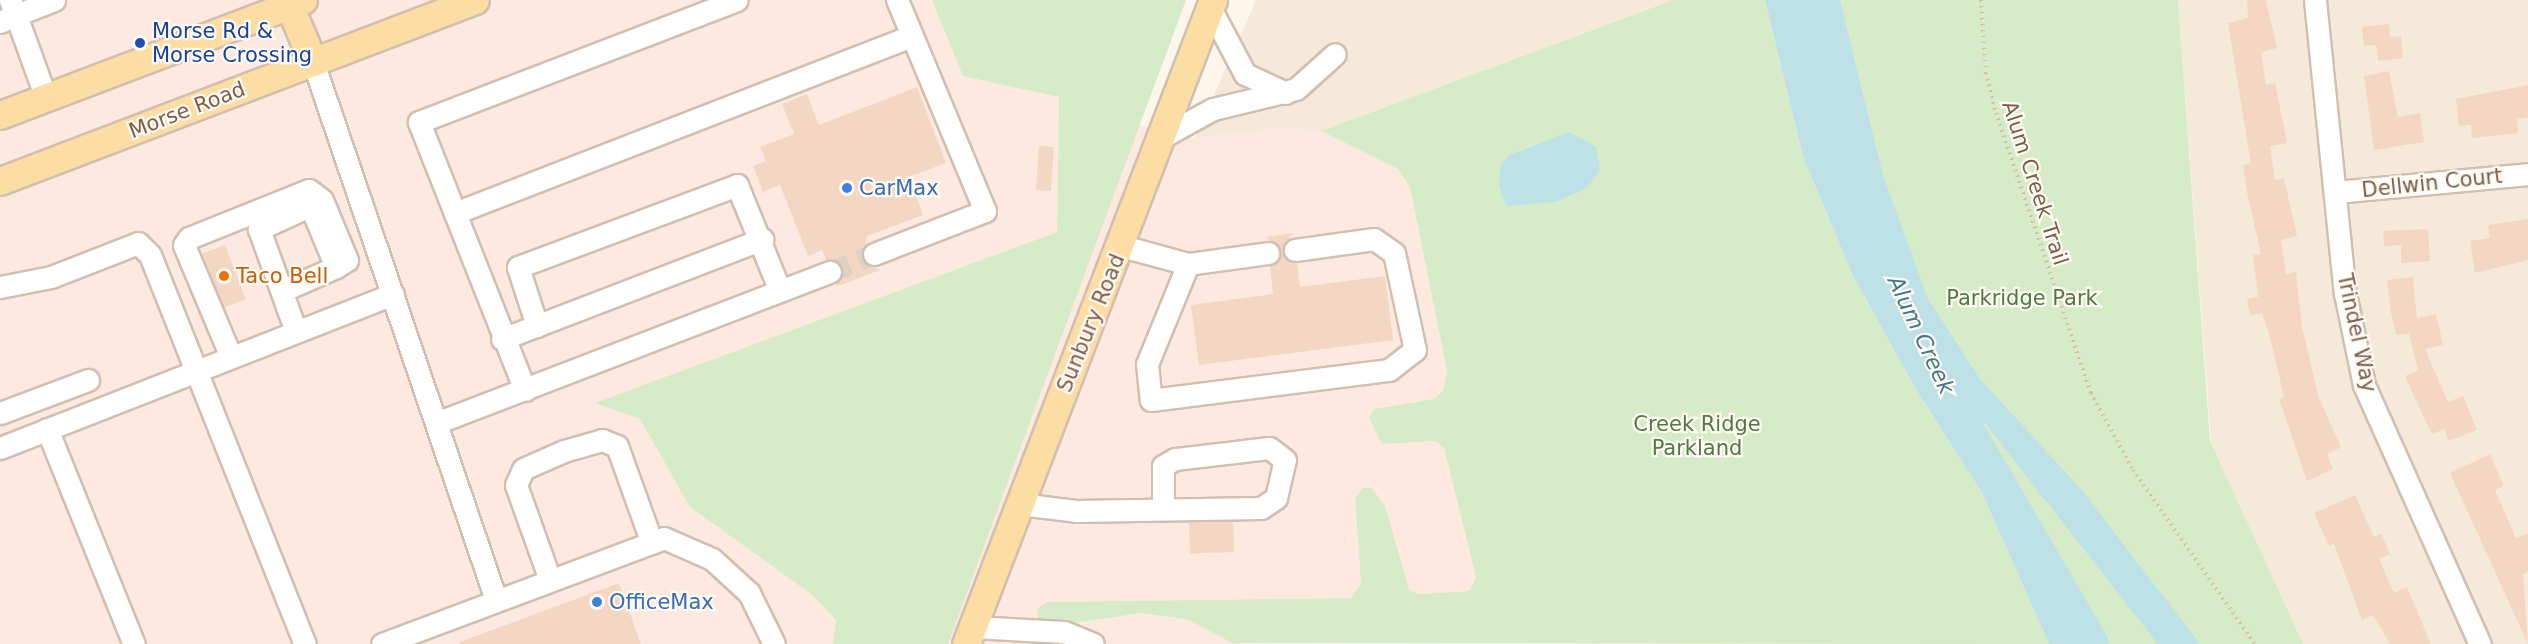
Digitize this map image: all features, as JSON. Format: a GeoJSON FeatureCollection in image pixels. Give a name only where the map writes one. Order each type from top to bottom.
{"type":"FeatureCollection","features":[{"type":"Feature","properties":{"kind":"main road","name":"Morse Road"},"geometry":{"type":"LineString","coordinates":[[0,181],[475,0]]}},
{"type":"Feature","properties":{"kind":"main road"},"geometry":{"type":"LineString","coordinates":[[0,115],[293,1],[313,62]]}},
{"type":"Feature","properties":{"kind":"main road","name":"Sunbury Road"},"geometry":{"type":"LineString","coordinates":[[970,636],[1122,246],[1211,4]]}},
{"type":"Feature","properties":{"kind":"street"},"geometry":{"type":"LineString","coordinates":[[46,98],[9,12],[54,0]]}},
{"type":"Feature","properties":{"kind":"street"},"geometry":{"type":"LineString","coordinates":[[525,390],[502,339],[419,122],[736,0]]}},
{"type":"Feature","properties":{"kind":"street"},"geometry":{"type":"LineString","coordinates":[[874,254],[985,211],[897,0]]}},
{"type":"Feature","properties":{"kind":"street","name":"Trindel Way"},"geometry":{"type":"LineString","coordinates":[[2315,0],[2345,293],[2364,385],[2480,644]]}},
{"type":"Feature","properties":{"kind":"street"},"geometry":{"type":"LineString","coordinates":[[1211,4],[1245,74],[1286,93]]}},
{"type":"Feature","properties":{"kind":"street"},"geometry":{"type":"LineString","coordinates":[[454,213],[911,36]]}},
{"type":"Feature","properties":{"kind":"street"},"geometry":{"type":"LineString","coordinates":[[1162,137],[1214,109],[1286,93],[1315,77],[1335,54]]}},
{"type":"Feature","properties":{"kind":"street"},"geometry":{"type":"LineString","coordinates":[[313,62],[496,600]]}},
{"type":"Feature","properties":{"kind":"street","name":"Dellwin Court"},"geometry":{"type":"LineString","coordinates":[[2335,192],[2528,174]]}},
{"type":"Feature","properties":{"kind":"street"},"geometry":{"type":"LineString","coordinates":[[537,326],[518,267],[737,185],[762,239],[780,291]]}},
{"type":"Feature","properties":{"kind":"street"},"geometry":{"type":"LineString","coordinates":[[231,357],[184,245],[189,238],[309,190],[322,200],[347,260],[284,290]]}},
{"type":"Feature","properties":{"kind":"street"},"geometry":{"type":"LineString","coordinates":[[296,332],[284,290],[259,229],[304,208],[313,212],[336,267]]}},
{"type":"Feature","properties":{"kind":"street"},"geometry":{"type":"LineString","coordinates":[[502,339],[762,239]]}},
{"type":"Feature","properties":{"kind":"street"},"geometry":{"type":"LineString","coordinates":[[1188,264],[1147,364],[1151,400],[1389,370],[1415,350],[1394,253],[1374,239],[1295,250]]}},
{"type":"Feature","properties":{"kind":"street"},"geometry":{"type":"LineString","coordinates":[[0,287],[51,277],[138,243],[150,255],[199,370],[305,644]]}},
{"type":"Feature","properties":{"kind":"street"},"geometry":{"type":"LineString","coordinates":[[1122,246],[1188,264],[1268,253]]}},
{"type":"Feature","properties":{"kind":"street"},"geometry":{"type":"LineString","coordinates":[[436,423],[830,272]]}},
{"type":"Feature","properties":{"kind":"street"},"geometry":{"type":"LineString","coordinates":[[0,448],[393,294]]}},
{"type":"Feature","properties":{"kind":"street"},"geometry":{"type":"LineString","coordinates":[[0,413],[88,380]]}},
{"type":"Feature","properties":{"kind":"street"},"geometry":{"type":"LineString","coordinates":[[0,404],[48,386],[60,390]]}},
{"type":"Feature","properties":{"kind":"street"},"geometry":{"type":"LineString","coordinates":[[47,429],[134,644]]}},
{"type":"Feature","properties":{"kind":"street"},"geometry":{"type":"LineString","coordinates":[[550,580],[516,485],[523,469],[564,451],[602,440],[617,446],[652,543]]}},
{"type":"Feature","properties":{"kind":"street"},"geometry":{"type":"LineString","coordinates":[[1020,504],[1076,511],[1261,508],[1276,498],[1285,460],[1269,448],[1174,459],[1163,466],[1162,508]]}},
{"type":"Feature","properties":{"kind":"street"},"geometry":{"type":"LineString","coordinates":[[382,644],[664,538],[712,559],[749,593],[774,644]]}},
{"type":"Feature","properties":{"kind":"street"},"geometry":{"type":"LineString","coordinates":[[970,636],[1064,632],[1093,644]]}},
{"type":"Feature","properties":{"kind":"path","name":"Alum Creek Trail"},"geometry":{"type":"LineString","coordinates":[[1981,0],[1986,73],[1996,113],[2066,333],[2091,393],[2133,470],[2254,644]]}},
{"type":"Feature","properties":{"kind":"shaded area"},"geometry":{"type":"Polygon","coordinates":[[[0,0],[932,0],[963,76],[1059,96],[1057,232],[596,403],[640,419],[690,507],[811,594],[836,620],[833,644],[0,644],[0,0]]]}},
{"type":"Feature","properties":{"kind":"shaded area"},"geometry":{"type":"Polygon","coordinates":[[[1256,0],[1673,0],[1321,131],[1283,128],[1195,138],[1256,0]]]}},
{"type":"Feature","properties":{"kind":"shaded area"},"geometry":{"type":"Polygon","coordinates":[[[2178,0],[2528,0],[2528,644],[2294,644],[2213,468],[2178,0]]]}},
{"type":"Feature","properties":{"kind":"shaded area"},"geometry":{"type":"Polygon","coordinates":[[[1139,125],[1195,138],[1283,128],[1321,131],[1398,169],[1410,187],[1447,371],[1443,392],[1434,399],[1374,409],[1382,444],[1436,441],[1444,448],[1476,577],[1469,591],[1420,594],[1409,590],[1355,498],[1361,584],[1351,598],[1047,602],[1041,628],[1142,613],[1189,620],[1232,643],[1279,644],[948,644],[1139,125]]]}},
{"type":"Feature","properties":{"kind":"green space"},"geometry":{"type":"Polygon","coordinates":[[[932,0],[1186,0],[948,644],[833,644],[836,620],[811,594],[690,507],[640,419],[595,403],[1057,232],[1059,97],[963,76],[932,0]]]}},
{"type":"Feature","properties":{"kind":"green space","name":"Creek Ridge Parkland"},"geometry":{"type":"Polygon","coordinates":[[[1673,0],[1765,0],[1803,157],[1853,276],[1915,388],[1982,493],[2049,644],[1232,643],[1189,620],[1142,613],[1040,628],[1037,609],[1047,602],[1351,598],[1361,584],[1355,498],[1363,488],[1372,488],[1385,506],[1409,590],[1420,594],[1469,591],[1476,577],[1444,448],[1436,441],[1382,444],[1369,418],[1374,409],[1434,399],[1443,391],[1447,371],[1410,187],[1398,169],[1321,131],[1673,0]]]}},
{"type":"Feature","properties":{"kind":"green space","name":"Parkridge Park"},"geometry":{"type":"Polygon","coordinates":[[[1810,0],[2178,0],[2210,441],[2303,644],[2074,644],[1969,441],[1810,0]]]}},
{"type":"Feature","properties":{"kind":"water"},"geometry":{"type":"Polygon","coordinates":[[[1765,0],[1840,0],[1883,175],[1928,299],[1980,379],[2081,489],[2200,644],[2158,644],[1984,422],[1978,422],[1969,441],[2074,644],[2049,644],[1982,493],[1915,388],[1853,276],[1803,157],[1765,0]]]}},
{"type":"Feature","properties":{"kind":"water"},"geometry":{"type":"Polygon","coordinates":[[[1569,132],[1596,147],[1600,170],[1587,188],[1555,202],[1507,206],[1499,187],[1500,166],[1508,156],[1569,132]]]}},
{"type":"Feature","properties":{"kind":"building"},"geometry":{"type":"Polygon","coordinates":[[[2247,0],[2266,0],[2277,48],[2261,52],[2266,85],[2275,83],[2287,143],[2270,146],[2275,180],[2284,178],[2297,236],[2281,240],[2286,274],[2296,272],[2302,327],[2319,398],[2341,447],[2327,454],[2333,469],[2307,481],[2279,399],[2284,397],[2269,333],[2262,313],[2250,315],[2247,299],[2258,297],[2253,255],[2261,254],[2243,165],[2251,164],[2228,23],[2248,18],[2247,0]]]}},
{"type":"Feature","properties":{"kind":"building"},"geometry":{"type":"Polygon","coordinates":[[[2389,24],[2390,37],[2401,36],[2403,58],[2378,61],[2376,45],[2364,46],[2362,27],[2389,24]]]}},
{"type":"Feature","properties":{"kind":"building"},"geometry":{"type":"Polygon","coordinates":[[[2389,71],[2398,117],[2420,113],[2424,142],[2374,150],[2364,76],[2389,71]]]}},
{"type":"Feature","properties":{"kind":"building"},"geometry":{"type":"Polygon","coordinates":[[[2528,85],[2528,117],[2517,119],[2518,133],[2472,138],[2471,125],[2459,126],[2456,99],[2528,85]]]}},
{"type":"Feature","properties":{"kind":"building","name":"CarMax"},"geometry":{"type":"Polygon","coordinates":[[[917,87],[946,163],[909,177],[923,215],[867,236],[862,259],[880,270],[836,287],[842,267],[826,260],[822,250],[808,256],[780,185],[763,192],[753,166],[766,161],[760,147],[794,134],[782,104],[807,94],[819,125],[917,87]]]}},
{"type":"Feature","properties":{"kind":"building"},"geometry":{"type":"Polygon","coordinates":[[[1039,146],[1054,147],[1051,191],[1036,190],[1039,146]]]}},
{"type":"Feature","properties":{"kind":"building"},"geometry":{"type":"Polygon","coordinates":[[[2528,219],[2528,260],[2475,273],[2470,241],[2490,238],[2488,225],[2528,219]]]}},
{"type":"Feature","properties":{"kind":"building"},"geometry":{"type":"Polygon","coordinates":[[[2428,229],[2430,261],[2401,263],[2401,245],[2384,246],[2383,231],[2428,229]]]}},
{"type":"Feature","properties":{"kind":"building"},"geometry":{"type":"Polygon","coordinates":[[[1293,233],[1282,251],[1297,263],[1300,287],[1385,276],[1393,340],[1199,365],[1191,305],[1273,294],[1270,266],[1281,252],[1266,237],[1293,233]]]}},
{"type":"Feature","properties":{"kind":"building","name":"Taco Bell"},"geometry":{"type":"Polygon","coordinates":[[[225,245],[246,299],[223,308],[203,254],[225,245]]]}},
{"type":"Feature","properties":{"kind":"building"},"geometry":{"type":"Polygon","coordinates":[[[2413,277],[2417,318],[2436,314],[2443,345],[2425,349],[2448,402],[2463,396],[2477,430],[2449,441],[2444,429],[2432,434],[2418,405],[2405,376],[2418,370],[2409,333],[2396,335],[2391,313],[2387,280],[2413,277]]]}},
{"type":"Feature","properties":{"kind":"building"},"geometry":{"type":"Polygon","coordinates":[[[2490,454],[2504,486],[2495,490],[2516,538],[2528,533],[2528,572],[2523,574],[2528,644],[2450,473],[2490,454]]]}},
{"type":"Feature","properties":{"kind":"building"},"geometry":{"type":"Polygon","coordinates":[[[2355,495],[2374,537],[2381,533],[2390,554],[2379,559],[2394,593],[2407,587],[2431,644],[2390,644],[2373,615],[2362,620],[2334,544],[2329,546],[2314,513],[2355,495]]]}},
{"type":"Feature","properties":{"kind":"building"},"geometry":{"type":"Polygon","coordinates":[[[1233,521],[1234,552],[1190,554],[1189,523],[1233,521]]]}},
{"type":"Feature","properties":{"kind":"building","name":"OfficeMax"},"geometry":{"type":"Polygon","coordinates":[[[619,583],[641,644],[460,644],[460,642],[619,583]]]}},
{"type":"Feature","properties":{"kind":"waterway","name":"Alum Creek"},"geometry":{"type":"LineString","coordinates":[[1947,395],[2092,644]]}},
{"type":"Feature","properties":{"kind":"tunnel"},"geometry":{"type":"LineString","coordinates":[[830,272],[874,254]]}},
{"type":"Feature","properties":{"kind":"place","name":"Morse Rd & Morse Crossing"},"geometry":{"type":"Point","coordinates":[140,43]}},
{"type":"Feature","properties":{"kind":"place","name":"CarMax"},"geometry":{"type":"Point","coordinates":[847,188]}},
{"type":"Feature","properties":{"kind":"place","name":"Taco Bell"},"geometry":{"type":"Point","coordinates":[224,276]}},
{"type":"Feature","properties":{"kind":"place","name":"OfficeMax"},"geometry":{"type":"Point","coordinates":[597,602]}}]}
